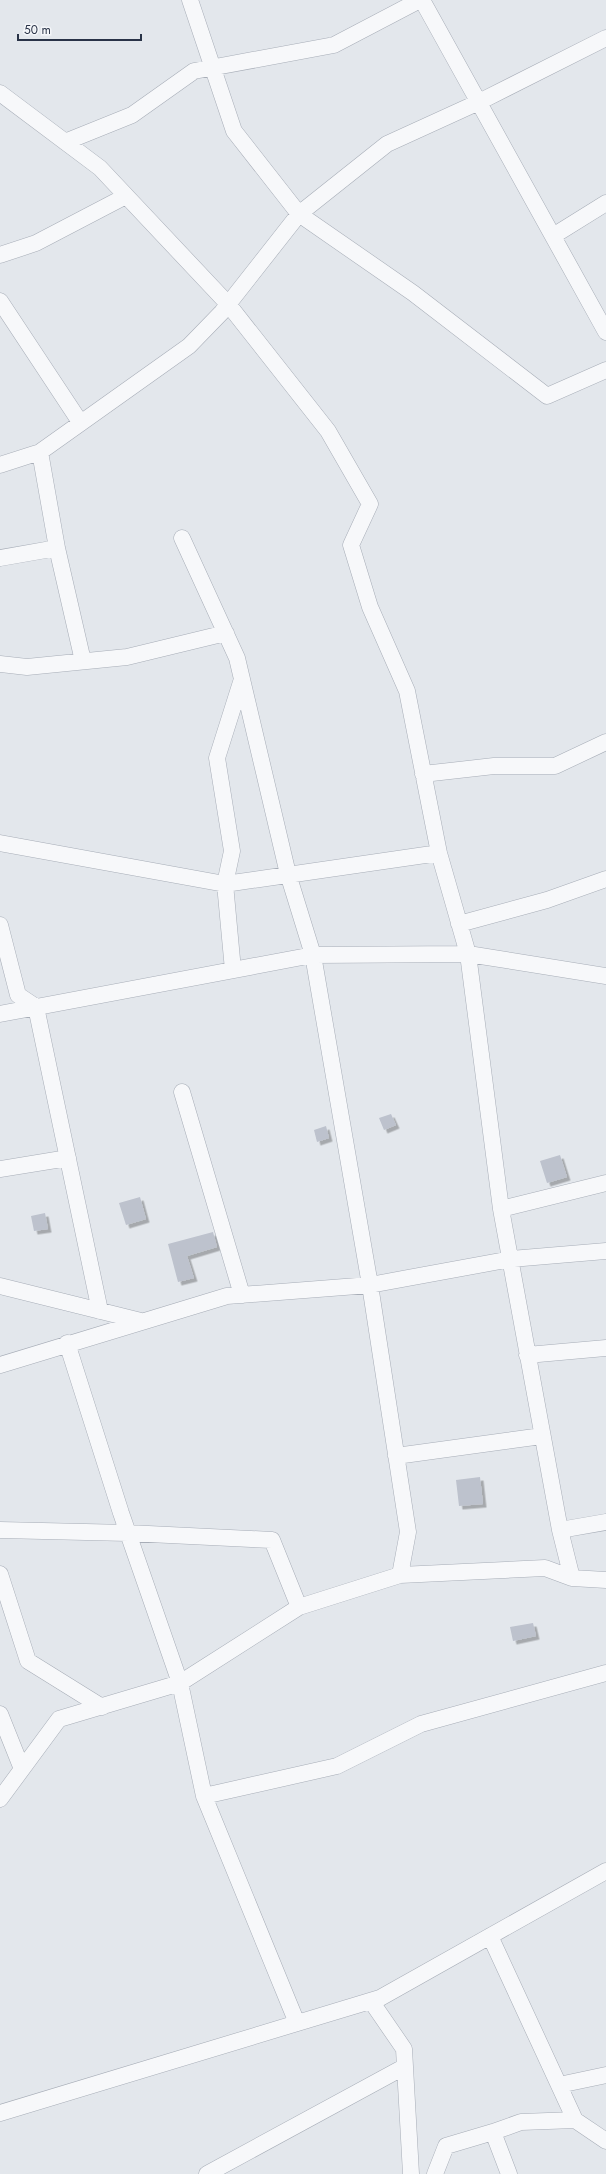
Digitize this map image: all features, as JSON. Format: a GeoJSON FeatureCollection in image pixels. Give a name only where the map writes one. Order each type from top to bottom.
{"type":"FeatureCollection","features":[{"type":"Feature","properties":{"kind":"street"},"geometry":{"type":"LineString","coordinates":[[190,0],[214,67],[234,131],[299,214],[413,293],[547,396],[606,370]]}},
{"type":"Feature","properties":{"kind":"street"},"geometry":{"type":"LineString","coordinates":[[65,142],[132,115],[194,71],[334,45],[421,0],[606,332]]}},
{"type":"Feature","properties":{"kind":"street"},"geometry":{"type":"LineString","coordinates":[[0,465],[40,452],[80,422],[189,346],[228,304],[299,214],[387,144],[479,102],[606,38]]}},
{"type":"Feature","properties":{"kind":"street"},"geometry":{"type":"LineString","coordinates":[[0,93],[100,168],[228,304],[328,431],[370,504],[351,545],[370,607],[407,691],[439,853],[468,954],[501,1209],[560,1530],[572,1578]]}},
{"type":"Feature","properties":{"kind":"street"},"geometry":{"type":"LineString","coordinates":[[0,255],[36,243],[126,196]]}},
{"type":"Feature","properties":{"kind":"street"},"geometry":{"type":"LineString","coordinates":[[553,236],[606,203]]}},
{"type":"Feature","properties":{"kind":"street"},"geometry":{"type":"LineString","coordinates":[[0,300],[80,422]]}},
{"type":"Feature","properties":{"kind":"street"},"geometry":{"type":"LineString","coordinates":[[40,452],[57,548],[83,661]]}},
{"type":"Feature","properties":{"kind":"street"},"geometry":{"type":"LineString","coordinates":[[182,538],[237,658],[288,874],[313,955],[370,1286],[408,1532],[400,1575]]}},
{"type":"Feature","properties":{"kind":"street"},"geometry":{"type":"LineString","coordinates":[[0,558],[57,548]]}},
{"type":"Feature","properties":{"kind":"street"},"geometry":{"type":"LineString","coordinates":[[0,664],[27,667],[127,657],[226,633]]}},
{"type":"Feature","properties":{"kind":"street"},"geometry":{"type":"LineString","coordinates":[[233,970],[224,884],[232,851],[217,758],[242,679]]}},
{"type":"Feature","properties":{"kind":"street"},"geometry":{"type":"LineString","coordinates":[[423,774],[494,766],[555,766],[606,742]]}},
{"type":"Feature","properties":{"kind":"street"},"geometry":{"type":"LineString","coordinates":[[0,843],[224,884],[439,853]]}},
{"type":"Feature","properties":{"kind":"street"},"geometry":{"type":"LineString","coordinates":[[459,924],[547,900],[606,879]]}},
{"type":"Feature","properties":{"kind":"street"},"geometry":{"type":"LineString","coordinates":[[0,927],[18,995],[36,1007],[100,1311]]}},
{"type":"Feature","properties":{"kind":"street"},"geometry":{"type":"LineString","coordinates":[[0,1014],[313,955],[468,954],[606,976]]}},
{"type":"Feature","properties":{"kind":"street"},"geometry":{"type":"LineString","coordinates":[[182,1092],[242,1295]]}},
{"type":"Feature","properties":{"kind":"street"},"geometry":{"type":"LineString","coordinates":[[0,1169],[68,1158]]}},
{"type":"Feature","properties":{"kind":"street"},"geometry":{"type":"LineString","coordinates":[[501,1209],[606,1183]]}},
{"type":"Feature","properties":{"kind":"street"},"geometry":{"type":"LineString","coordinates":[[0,1365],[67,1343],[227,1296],[370,1286],[511,1259],[606,1251]]}},
{"type":"Feature","properties":{"kind":"street"},"geometry":{"type":"LineString","coordinates":[[0,1286],[142,1321]]}},
{"type":"Feature","properties":{"kind":"street"},"geometry":{"type":"LineString","coordinates":[[67,1343],[128,1533],[180,1683],[204,1796],[296,2023]]}},
{"type":"Feature","properties":{"kind":"street"},"geometry":{"type":"LineString","coordinates":[[527,1355],[606,1348]]}},
{"type":"Feature","properties":{"kind":"street"},"geometry":{"type":"LineString","coordinates":[[396,1456],[542,1436]]}},
{"type":"Feature","properties":{"kind":"street"},"geometry":{"type":"LineString","coordinates":[[560,1530],[606,1522]]}},
{"type":"Feature","properties":{"kind":"street"},"geometry":{"type":"LineString","coordinates":[[0,1530],[128,1533],[272,1540],[299,1607]]}},
{"type":"Feature","properties":{"kind":"street"},"geometry":{"type":"LineString","coordinates":[[0,1799],[59,1719],[180,1683],[299,1607],[400,1575],[545,1568],[572,1578],[606,1580]]}},
{"type":"Feature","properties":{"kind":"street"},"geometry":{"type":"LineString","coordinates":[[0,1574],[3,1593],[28,1661],[102,1707]]}},
{"type":"Feature","properties":{"kind":"street"},"geometry":{"type":"LineString","coordinates":[[204,1796],[337,1766],[421,1724],[606,1673]]}},
{"type":"Feature","properties":{"kind":"street"},"geometry":{"type":"LineString","coordinates":[[0,1714],[22,1769]]}},
{"type":"Feature","properties":{"kind":"street"},"geometry":{"type":"LineString","coordinates":[[0,2113],[380,1998],[606,1871]]}},
{"type":"Feature","properties":{"kind":"street"},"geometry":{"type":"LineString","coordinates":[[490,1936],[575,2120],[606,2141]]}},
{"type":"Feature","properties":{"kind":"street"},"geometry":{"type":"LineString","coordinates":[[371,2000],[404,2049],[411,2174]]}},
{"type":"Feature","properties":{"kind":"street"},"geometry":{"type":"LineString","coordinates":[[207,2174],[404,2067]]}},
{"type":"Feature","properties":{"kind":"street"},"geometry":{"type":"LineString","coordinates":[[558,2085],[606,2075]]}},
{"type":"Feature","properties":{"kind":"street"},"geometry":{"type":"LineString","coordinates":[[435,2174],[446,2146],[521,2122],[575,2120]]}},
{"type":"Feature","properties":{"kind":"street"},"geometry":{"type":"LineString","coordinates":[[493,2132],[509,2174]]}},
{"type":"Feature","properties":{"kind":"building"},"geometry":{"type":"Polygon","coordinates":[[[391,1114],[396,1125],[384,1130],[379,1118],[391,1114]]]}},
{"type":"Feature","properties":{"kind":"building"},"geometry":{"type":"Polygon","coordinates":[[[326,1126],[329,1138],[317,1142],[314,1130],[326,1126]]]}},
{"type":"Feature","properties":{"kind":"building"},"geometry":{"type":"Polygon","coordinates":[[[560,1155],[567,1177],[547,1183],[540,1161],[560,1155]]]}},
{"type":"Feature","properties":{"kind":"building"},"geometry":{"type":"Polygon","coordinates":[[[140,1197],[146,1219],[126,1225],[119,1203],[140,1197]]]}},
{"type":"Feature","properties":{"kind":"building"},"geometry":{"type":"Polygon","coordinates":[[[45,1213],[48,1229],[34,1231],[31,1216],[45,1213]]]}},
{"type":"Feature","properties":{"kind":"building"},"geometry":{"type":"Polygon","coordinates":[[[213,1232],[217,1247],[187,1256],[194,1278],[178,1282],[168,1244],[213,1232]]]}},
{"type":"Feature","properties":{"kind":"building"},"geometry":{"type":"Polygon","coordinates":[[[480,1477],[483,1504],[459,1506],[456,1480],[480,1477]]]}},
{"type":"Feature","properties":{"kind":"building"},"geometry":{"type":"Polygon","coordinates":[[[533,1623],[536,1636],[513,1641],[510,1627],[533,1623]]]}}]}
